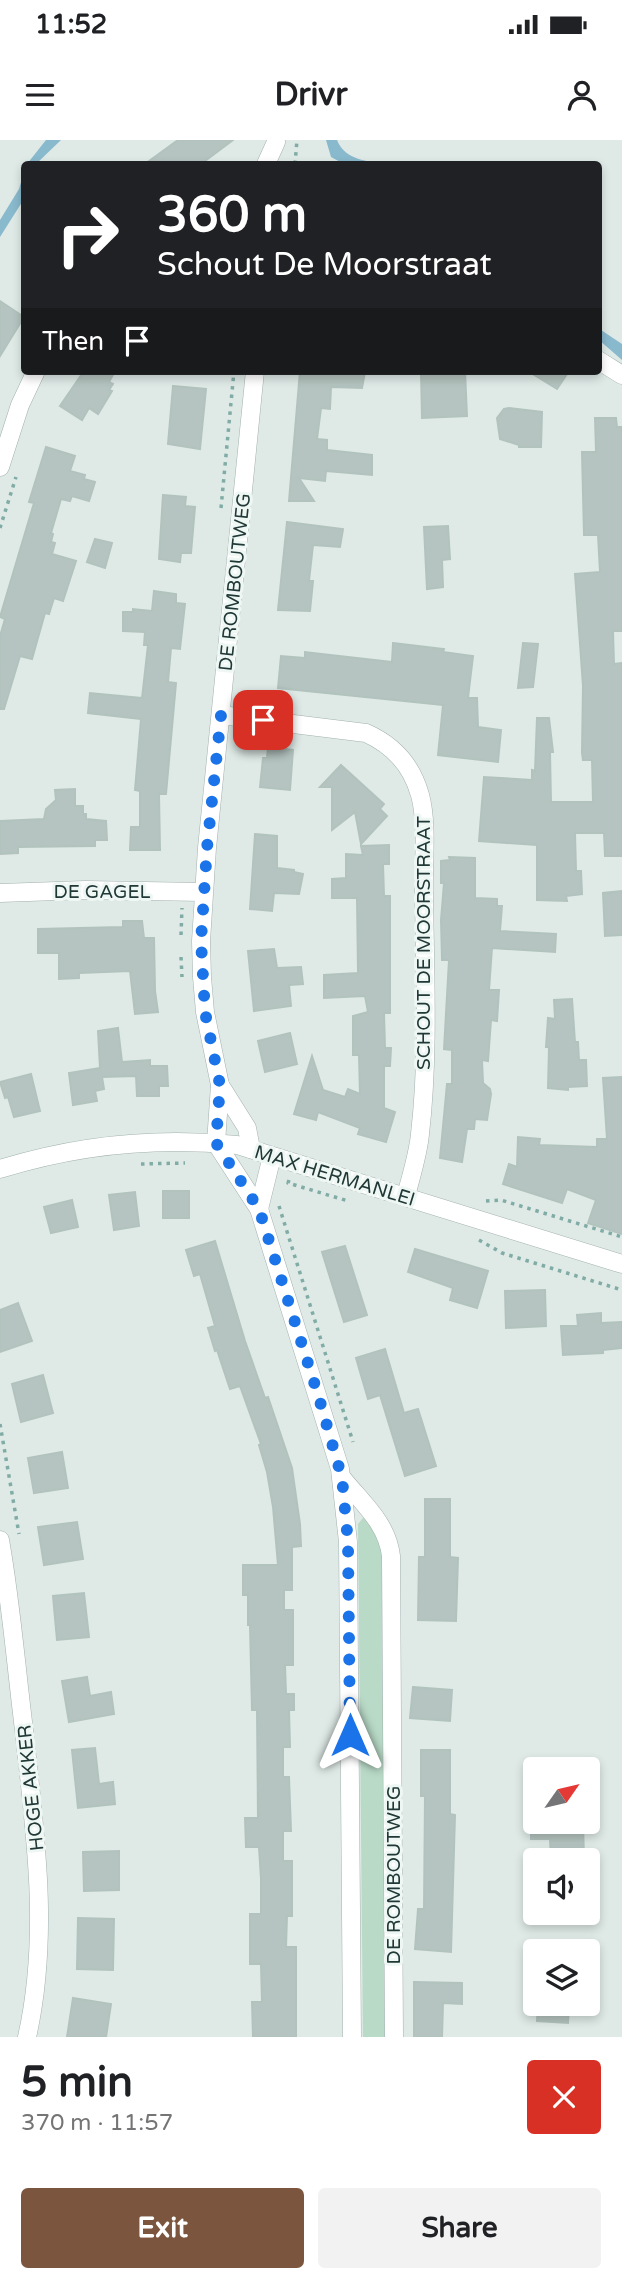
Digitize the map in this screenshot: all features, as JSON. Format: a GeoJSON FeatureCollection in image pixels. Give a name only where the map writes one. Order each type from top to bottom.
{"type":"FeatureCollection","features":[{"type":"Feature","properties":{"kind":"street"},"geometry":{"type":"LineString","coordinates":[[267,161],[276,141]]}},
{"type":"Feature","properties":{"kind":"street"},"geometry":{"type":"LineString","coordinates":[[274,161],[276,141]]}},
{"type":"Feature","properties":{"kind":"street"},"geometry":{"type":"LineString","coordinates":[[602,362],[622,375]]}},
{"type":"Feature","properties":{"kind":"street"},"geometry":{"type":"LineString","coordinates":[[0,467],[4,443],[34,375]]}},
{"type":"Feature","properties":{"kind":"street","name":"DE ROMBOUTWEG"},"geometry":{"type":"LineString","coordinates":[[255,375],[204,892],[202,978],[205,1012],[220,1085],[216,1143],[259,1209],[342,1478],[348,1542],[352,2037]]}},
{"type":"Feature","properties":{"kind":"street","name":"SCHOUT DE MOORSTRAAT"},"geometry":{"type":"LineString","coordinates":[[221,715],[366,733],[384,742],[398,755],[409,769],[419,793],[423,847],[424,1060],[420,1136],[406,1196]]}},
{"type":"Feature","properties":{"kind":"street","name":"DE GAGEL"},"geometry":{"type":"LineString","coordinates":[[0,893],[85,890],[204,892]]}},
{"type":"Feature","properties":{"kind":"street","name":"DE ROMBOUTWEG"},"geometry":{"type":"LineString","coordinates":[[220,1085],[247,1128],[251,1149]]}},
{"type":"Feature","properties":{"kind":"street","name":"MAX HERMANLEI"},"geometry":{"type":"LineString","coordinates":[[0,1169],[53,1154],[110,1146],[216,1143],[251,1149],[622,1264]]}},
{"type":"Feature","properties":{"kind":"street"},"geometry":{"type":"LineString","coordinates":[[259,1209],[272,1156]]}},
{"type":"Feature","properties":{"kind":"street","name":"DE ROMBOUTWEG"},"geometry":{"type":"LineString","coordinates":[[342,1478],[379,1520],[386,1534],[391,1556],[394,2037]]}},
{"type":"Feature","properties":{"kind":"street","name":"HOGE AKKER"},"geometry":{"type":"LineString","coordinates":[[0,1539],[37,1844],[41,1909],[27,2037]]}},
{"type":"Feature","properties":{"kind":"path"},"geometry":{"type":"LineString","coordinates":[[295,161],[297,140]]}},
{"type":"Feature","properties":{"kind":"path"},"geometry":{"type":"LineString","coordinates":[[181,940],[182,906]]}},
{"type":"Feature","properties":{"kind":"path"},"geometry":{"type":"LineString","coordinates":[[181,951],[182,981]]}},
{"type":"Feature","properties":{"kind":"path"},"geometry":{"type":"LineString","coordinates":[[132,1164],[194,1163]]}},
{"type":"Feature","properties":{"kind":"path"},"geometry":{"type":"LineString","coordinates":[[291,1172],[288,1183],[351,1202]]}},
{"type":"Feature","properties":{"kind":"path"},"geometry":{"type":"LineString","coordinates":[[478,1198],[490,1202],[501,1200],[622,1237]]}},
{"type":"Feature","properties":{"kind":"path"},"geometry":{"type":"LineString","coordinates":[[477,1239],[502,1253],[622,1290]]}},
{"type":"Feature","properties":{"kind":"green space"},"geometry":{"type":"Polygon","coordinates":[[[363,1518],[368,1519],[383,1547],[388,2037],[363,2037],[358,1524],[363,1518]]]}},
{"type":"Feature","properties":{"kind":"water"},"geometry":{"type":"Polygon","coordinates":[[[46,140],[61,140],[39,161],[29,161],[46,140]]]}},
{"type":"Feature","properties":{"kind":"water"},"geometry":{"type":"Polygon","coordinates":[[[326,140],[337,140],[344,151],[368,161],[338,161],[331,157],[326,140]]]}},
{"type":"Feature","properties":{"kind":"water"},"geometry":{"type":"Polygon","coordinates":[[[21,182],[21,204],[0,237],[0,220],[21,182]]]}},
{"type":"Feature","properties":{"kind":"water"},"geometry":{"type":"Polygon","coordinates":[[[602,331],[622,344],[622,360],[602,343],[602,331]]]}},
{"type":"Feature","properties":{"kind":"building"},"geometry":{"type":"Polygon","coordinates":[[[178,140],[233,140],[205,161],[149,161],[178,140]]]}},
{"type":"Feature","properties":{"kind":"building"},"geometry":{"type":"Polygon","coordinates":[[[0,301],[21,315],[21,322],[0,356],[0,301]]]}},
{"type":"Feature","properties":{"kind":"building"},"geometry":{"type":"Polygon","coordinates":[[[81,375],[113,375],[109,382],[113,384],[109,390],[112,391],[98,414],[89,408],[82,420],[60,406],[81,375]]]}},
{"type":"Feature","properties":{"kind":"building"},"geometry":{"type":"Polygon","coordinates":[[[300,375],[364,375],[362,388],[331,387],[330,409],[321,408],[317,439],[327,440],[327,450],[372,455],[372,475],[326,471],[325,481],[299,478],[314,501],[289,501],[300,375]]]}},
{"type":"Feature","properties":{"kind":"building"},"geometry":{"type":"Polygon","coordinates":[[[421,375],[465,375],[467,416],[422,418],[421,375]]]}},
{"type":"Feature","properties":{"kind":"building"},"geometry":{"type":"Polygon","coordinates":[[[534,375],[566,375],[557,389],[534,375]]]}},
{"type":"Feature","properties":{"kind":"building"},"geometry":{"type":"Polygon","coordinates":[[[173,386],[206,389],[200,449],[168,444],[173,386]]]}},
{"type":"Feature","properties":{"kind":"building"},"geometry":{"type":"Polygon","coordinates":[[[504,409],[542,412],[541,447],[519,447],[500,439],[497,418],[504,409]]]}},
{"type":"Feature","properties":{"kind":"building"},"geometry":{"type":"Polygon","coordinates":[[[595,418],[616,418],[617,427],[622,427],[622,631],[613,631],[614,664],[622,663],[622,856],[605,856],[604,833],[575,833],[576,871],[581,871],[582,894],[566,896],[567,901],[537,900],[537,845],[479,841],[484,777],[532,780],[532,770],[535,771],[537,718],[549,718],[553,752],[550,752],[551,802],[593,802],[592,760],[583,760],[582,753],[583,686],[575,574],[600,572],[598,535],[584,535],[582,452],[596,452],[595,418]]]}},
{"type":"Feature","properties":{"kind":"building"},"geometry":{"type":"Polygon","coordinates":[[[46,447],[75,456],[70,471],[85,475],[84,479],[95,482],[89,501],[72,496],[70,501],[61,499],[51,533],[51,542],[55,543],[52,554],[76,561],[63,601],[54,598],[49,614],[45,613],[32,659],[20,656],[4,709],[0,709],[0,636],[5,619],[0,617],[34,503],[29,502],[46,447]]]}},
{"type":"Feature","properties":{"kind":"building"},"geometry":{"type":"Polygon","coordinates":[[[163,495],[186,497],[185,506],[195,507],[191,553],[181,553],[180,562],[159,559],[163,495]]]}},
{"type":"Feature","properties":{"kind":"building"},"geometry":{"type":"Polygon","coordinates":[[[287,522],[343,529],[340,547],[313,545],[309,581],[313,581],[310,611],[278,610],[287,522]]]}},
{"type":"Feature","properties":{"kind":"building"},"geometry":{"type":"Polygon","coordinates":[[[448,526],[450,559],[442,560],[443,587],[427,589],[424,527],[448,526]]]}},
{"type":"Feature","properties":{"kind":"building"},"geometry":{"type":"Polygon","coordinates":[[[95,539],[112,543],[105,568],[87,562],[95,539]]]}},
{"type":"Feature","properties":{"kind":"building"},"geometry":{"type":"Polygon","coordinates":[[[154,591],[176,594],[176,603],[185,604],[180,649],[171,648],[168,682],[176,683],[166,794],[159,794],[160,850],[130,850],[131,827],[140,827],[140,791],[135,790],[141,719],[88,713],[90,693],[142,698],[148,645],[144,645],[145,632],[123,631],[123,612],[133,612],[133,609],[152,611],[154,591]]]}},
{"type":"Feature","properties":{"kind":"building"},"geometry":{"type":"Polygon","coordinates":[[[393,643],[444,649],[443,652],[473,656],[468,698],[477,698],[478,727],[501,730],[498,762],[438,755],[443,705],[278,688],[281,656],[305,658],[305,652],[392,662],[393,643]]]}},
{"type":"Feature","properties":{"kind":"building"},"geometry":{"type":"Polygon","coordinates":[[[523,643],[538,644],[533,687],[518,688],[523,643]]]}},
{"type":"Feature","properties":{"kind":"building"},"geometry":{"type":"Polygon","coordinates":[[[268,747],[293,750],[290,790],[260,787],[263,758],[267,758],[268,747]]]}},
{"type":"Feature","properties":{"kind":"building"},"geometry":{"type":"Polygon","coordinates":[[[341,765],[384,804],[380,809],[387,816],[361,844],[355,812],[332,830],[332,787],[320,787],[341,765]]]}},
{"type":"Feature","properties":{"kind":"building"},"geometry":{"type":"Polygon","coordinates":[[[75,789],[75,806],[83,806],[86,819],[106,821],[107,840],[95,840],[95,846],[18,847],[18,853],[0,854],[0,821],[44,819],[46,809],[56,800],[55,790],[75,789]]]}},
{"type":"Feature","properties":{"kind":"building"},"geometry":{"type":"Polygon","coordinates":[[[255,834],[277,836],[277,868],[303,874],[299,894],[274,893],[272,911],[250,909],[255,834]]]}},
{"type":"Feature","properties":{"kind":"building"},"geometry":{"type":"Polygon","coordinates":[[[389,845],[389,864],[383,864],[384,896],[390,896],[390,1013],[384,1013],[385,1048],[391,1048],[390,1066],[384,1066],[384,1108],[395,1112],[386,1142],[358,1134],[360,1128],[318,1112],[316,1120],[294,1114],[312,1056],[323,1090],[345,1097],[348,1089],[360,1094],[359,1055],[353,1055],[353,1016],[368,1012],[365,996],[324,998],[324,975],[358,973],[357,898],[332,898],[332,879],[346,878],[346,854],[363,855],[361,846],[389,845]]]}},
{"type":"Feature","properties":{"kind":"building"},"geometry":{"type":"Polygon","coordinates":[[[449,857],[475,858],[475,898],[497,899],[497,906],[502,906],[500,931],[556,934],[555,952],[492,948],[489,990],[499,990],[497,1021],[491,1020],[488,1061],[482,1060],[483,1083],[490,1089],[491,1094],[487,1120],[475,1119],[474,1129],[467,1129],[462,1162],[440,1158],[447,1084],[452,1084],[452,1050],[444,1049],[449,960],[442,960],[441,920],[444,883],[441,883],[441,861],[450,860],[449,857]]]}},
{"type":"Feature","properties":{"kind":"building"},"geometry":{"type":"Polygon","coordinates":[[[622,891],[622,935],[605,936],[603,893],[622,891]]]}},
{"type":"Feature","properties":{"kind":"building"},"geometry":{"type":"Polygon","coordinates":[[[123,921],[142,921],[144,938],[154,938],[158,1012],[135,1014],[130,971],[79,973],[79,978],[59,979],[59,953],[38,953],[38,929],[123,927],[123,921]]]}},
{"type":"Feature","properties":{"kind":"building"},"geometry":{"type":"Polygon","coordinates":[[[274,949],[277,968],[301,967],[303,984],[289,985],[291,1006],[254,1011],[248,951],[274,949]]]}},
{"type":"Feature","properties":{"kind":"building"},"geometry":{"type":"Polygon","coordinates":[[[572,999],[575,1042],[578,1042],[579,1060],[586,1060],[587,1086],[568,1087],[568,1090],[548,1088],[548,1018],[555,1019],[554,1000],[572,999]]]}},
{"type":"Feature","properties":{"kind":"building"},"geometry":{"type":"Polygon","coordinates":[[[118,1028],[122,1062],[150,1060],[150,1066],[167,1066],[168,1086],[159,1086],[159,1096],[137,1096],[136,1076],[102,1077],[104,1089],[95,1091],[97,1101],[73,1105],[69,1073],[100,1068],[98,1031],[118,1028]]]}},
{"type":"Feature","properties":{"kind":"building"},"geometry":{"type":"Polygon","coordinates":[[[290,1033],[297,1064],[265,1072],[258,1041],[290,1033]]]}},
{"type":"Feature","properties":{"kind":"building"},"geometry":{"type":"Polygon","coordinates":[[[31,1074],[40,1111],[14,1117],[0,1082],[31,1074]]]}},
{"type":"Feature","properties":{"kind":"building"},"geometry":{"type":"Polygon","coordinates":[[[622,1077],[622,1234],[588,1223],[596,1200],[567,1189],[562,1203],[503,1184],[509,1164],[517,1167],[518,1137],[540,1139],[539,1145],[597,1147],[597,1139],[607,1139],[603,1078],[622,1077]]]}},
{"type":"Feature","properties":{"kind":"building"},"geometry":{"type":"Polygon","coordinates":[[[163,1191],[189,1191],[189,1218],[163,1218],[163,1191]]]}},
{"type":"Feature","properties":{"kind":"building"},"geometry":{"type":"Polygon","coordinates":[[[135,1192],[139,1226],[114,1230],[109,1195],[135,1192]]]}},
{"type":"Feature","properties":{"kind":"building"},"geometry":{"type":"Polygon","coordinates":[[[72,1200],[78,1227],[51,1233],[44,1207],[72,1200]]]}},
{"type":"Feature","properties":{"kind":"building"},"geometry":{"type":"Polygon","coordinates":[[[215,1241],[245,1341],[265,1398],[268,1397],[292,1468],[300,1524],[301,1546],[292,1547],[292,1590],[284,1590],[284,1610],[293,1610],[293,1665],[285,1665],[286,1694],[294,1694],[294,1710],[289,1710],[290,1747],[283,1747],[283,1777],[289,1777],[291,1831],[283,1831],[283,1861],[292,1861],[292,1916],[287,1916],[286,1947],[296,1947],[296,2037],[253,2037],[252,2002],[262,2002],[261,1964],[250,1964],[250,1914],[261,1914],[261,1879],[259,1847],[246,1847],[245,1818],[258,1818],[257,1710],[252,1710],[250,1625],[248,1595],[243,1595],[243,1565],[278,1565],[273,1507],[259,1445],[261,1444],[240,1386],[230,1389],[217,1350],[215,1351],[208,1328],[215,1326],[200,1274],[194,1276],[186,1250],[215,1241]]]}},
{"type":"Feature","properties":{"kind":"building"},"geometry":{"type":"Polygon","coordinates":[[[345,1246],[367,1315],[344,1322],[322,1252],[345,1246]]]}},
{"type":"Feature","properties":{"kind":"building"},"geometry":{"type":"Polygon","coordinates":[[[415,1249],[488,1271],[477,1308],[450,1300],[453,1288],[408,1272],[415,1249]]]}},
{"type":"Feature","properties":{"kind":"building"},"geometry":{"type":"Polygon","coordinates":[[[545,1290],[546,1326],[506,1328],[505,1291],[545,1290]]]}},
{"type":"Feature","properties":{"kind":"building"},"geometry":{"type":"Polygon","coordinates":[[[18,1303],[32,1341],[0,1352],[0,1310],[18,1303]]]}},
{"type":"Feature","properties":{"kind":"building"},"geometry":{"type":"Polygon","coordinates":[[[601,1313],[601,1323],[622,1322],[622,1348],[603,1350],[603,1353],[563,1355],[561,1326],[578,1326],[577,1315],[601,1313]]]}},
{"type":"Feature","properties":{"kind":"building"},"geometry":{"type":"Polygon","coordinates":[[[385,1349],[404,1413],[418,1409],[436,1466],[405,1476],[380,1395],[368,1399],[356,1358],[385,1349]]]}},
{"type":"Feature","properties":{"kind":"building"},"geometry":{"type":"Polygon","coordinates":[[[43,1375],[53,1413],[21,1422],[12,1384],[43,1375]]]}},
{"type":"Feature","properties":{"kind":"building"},"geometry":{"type":"Polygon","coordinates":[[[62,1452],[68,1488],[34,1493],[28,1458],[62,1452]]]}},
{"type":"Feature","properties":{"kind":"building"},"geometry":{"type":"Polygon","coordinates":[[[425,1499],[450,1499],[450,1557],[458,1558],[456,1621],[418,1620],[419,1557],[425,1557],[425,1499]]]}},
{"type":"Feature","properties":{"kind":"building"},"geometry":{"type":"Polygon","coordinates":[[[77,1522],[83,1559],[44,1565],[38,1527],[77,1522]]]}},
{"type":"Feature","properties":{"kind":"building"},"geometry":{"type":"Polygon","coordinates":[[[84,1593],[89,1637],[57,1640],[53,1596],[84,1593]]]}},
{"type":"Feature","properties":{"kind":"building"},"geometry":{"type":"Polygon","coordinates":[[[87,1677],[90,1696],[111,1692],[114,1714],[69,1722],[62,1681],[87,1677]]]}},
{"type":"Feature","properties":{"kind":"building"},"geometry":{"type":"Polygon","coordinates":[[[413,1687],[452,1690],[450,1721],[410,1718],[413,1687]]]}},
{"type":"Feature","properties":{"kind":"building"},"geometry":{"type":"Polygon","coordinates":[[[95,1748],[99,1784],[113,1782],[115,1804],[78,1808],[72,1750],[95,1748]]]}},
{"type":"Feature","properties":{"kind":"building"},"geometry":{"type":"Polygon","coordinates":[[[421,1750],[450,1750],[450,1814],[455,1815],[451,1952],[415,1949],[418,1909],[424,1909],[425,1796],[421,1796],[421,1750]]]}},
{"type":"Feature","properties":{"kind":"building"},"geometry":{"type":"Polygon","coordinates":[[[531,1834],[583,1834],[584,1848],[550,1848],[550,1839],[531,1839],[531,1834]]]}},
{"type":"Feature","properties":{"kind":"building"},"geometry":{"type":"Polygon","coordinates":[[[119,1851],[119,1890],[84,1891],[83,1852],[119,1851]]]}},
{"type":"Feature","properties":{"kind":"building"},"geometry":{"type":"Polygon","coordinates":[[[78,1918],[114,1919],[113,1970],[77,1969],[78,1918]]]}},
{"type":"Feature","properties":{"kind":"building"},"geometry":{"type":"Polygon","coordinates":[[[414,1982],[462,1983],[462,2004],[443,2003],[442,2037],[414,2037],[414,1982]]]}},
{"type":"Feature","properties":{"kind":"building"},"geometry":{"type":"Polygon","coordinates":[[[73,1998],[111,2004],[106,2037],[67,2037],[73,1998]]]}},
{"type":"Feature","properties":{"kind":"building"},"geometry":{"type":"Polygon","coordinates":[[[537,2016],[568,2016],[568,2023],[537,2021],[537,2016]]]}},
{"type":"Feature","properties":{"kind":"route"},"geometry":{"type":"LineString","coordinates":[[263,720],[221,715],[209,826],[201,941],[205,1012],[220,1085],[216,1143],[259,1209],[342,1478],[348,1542],[350,1735]]}}]}
